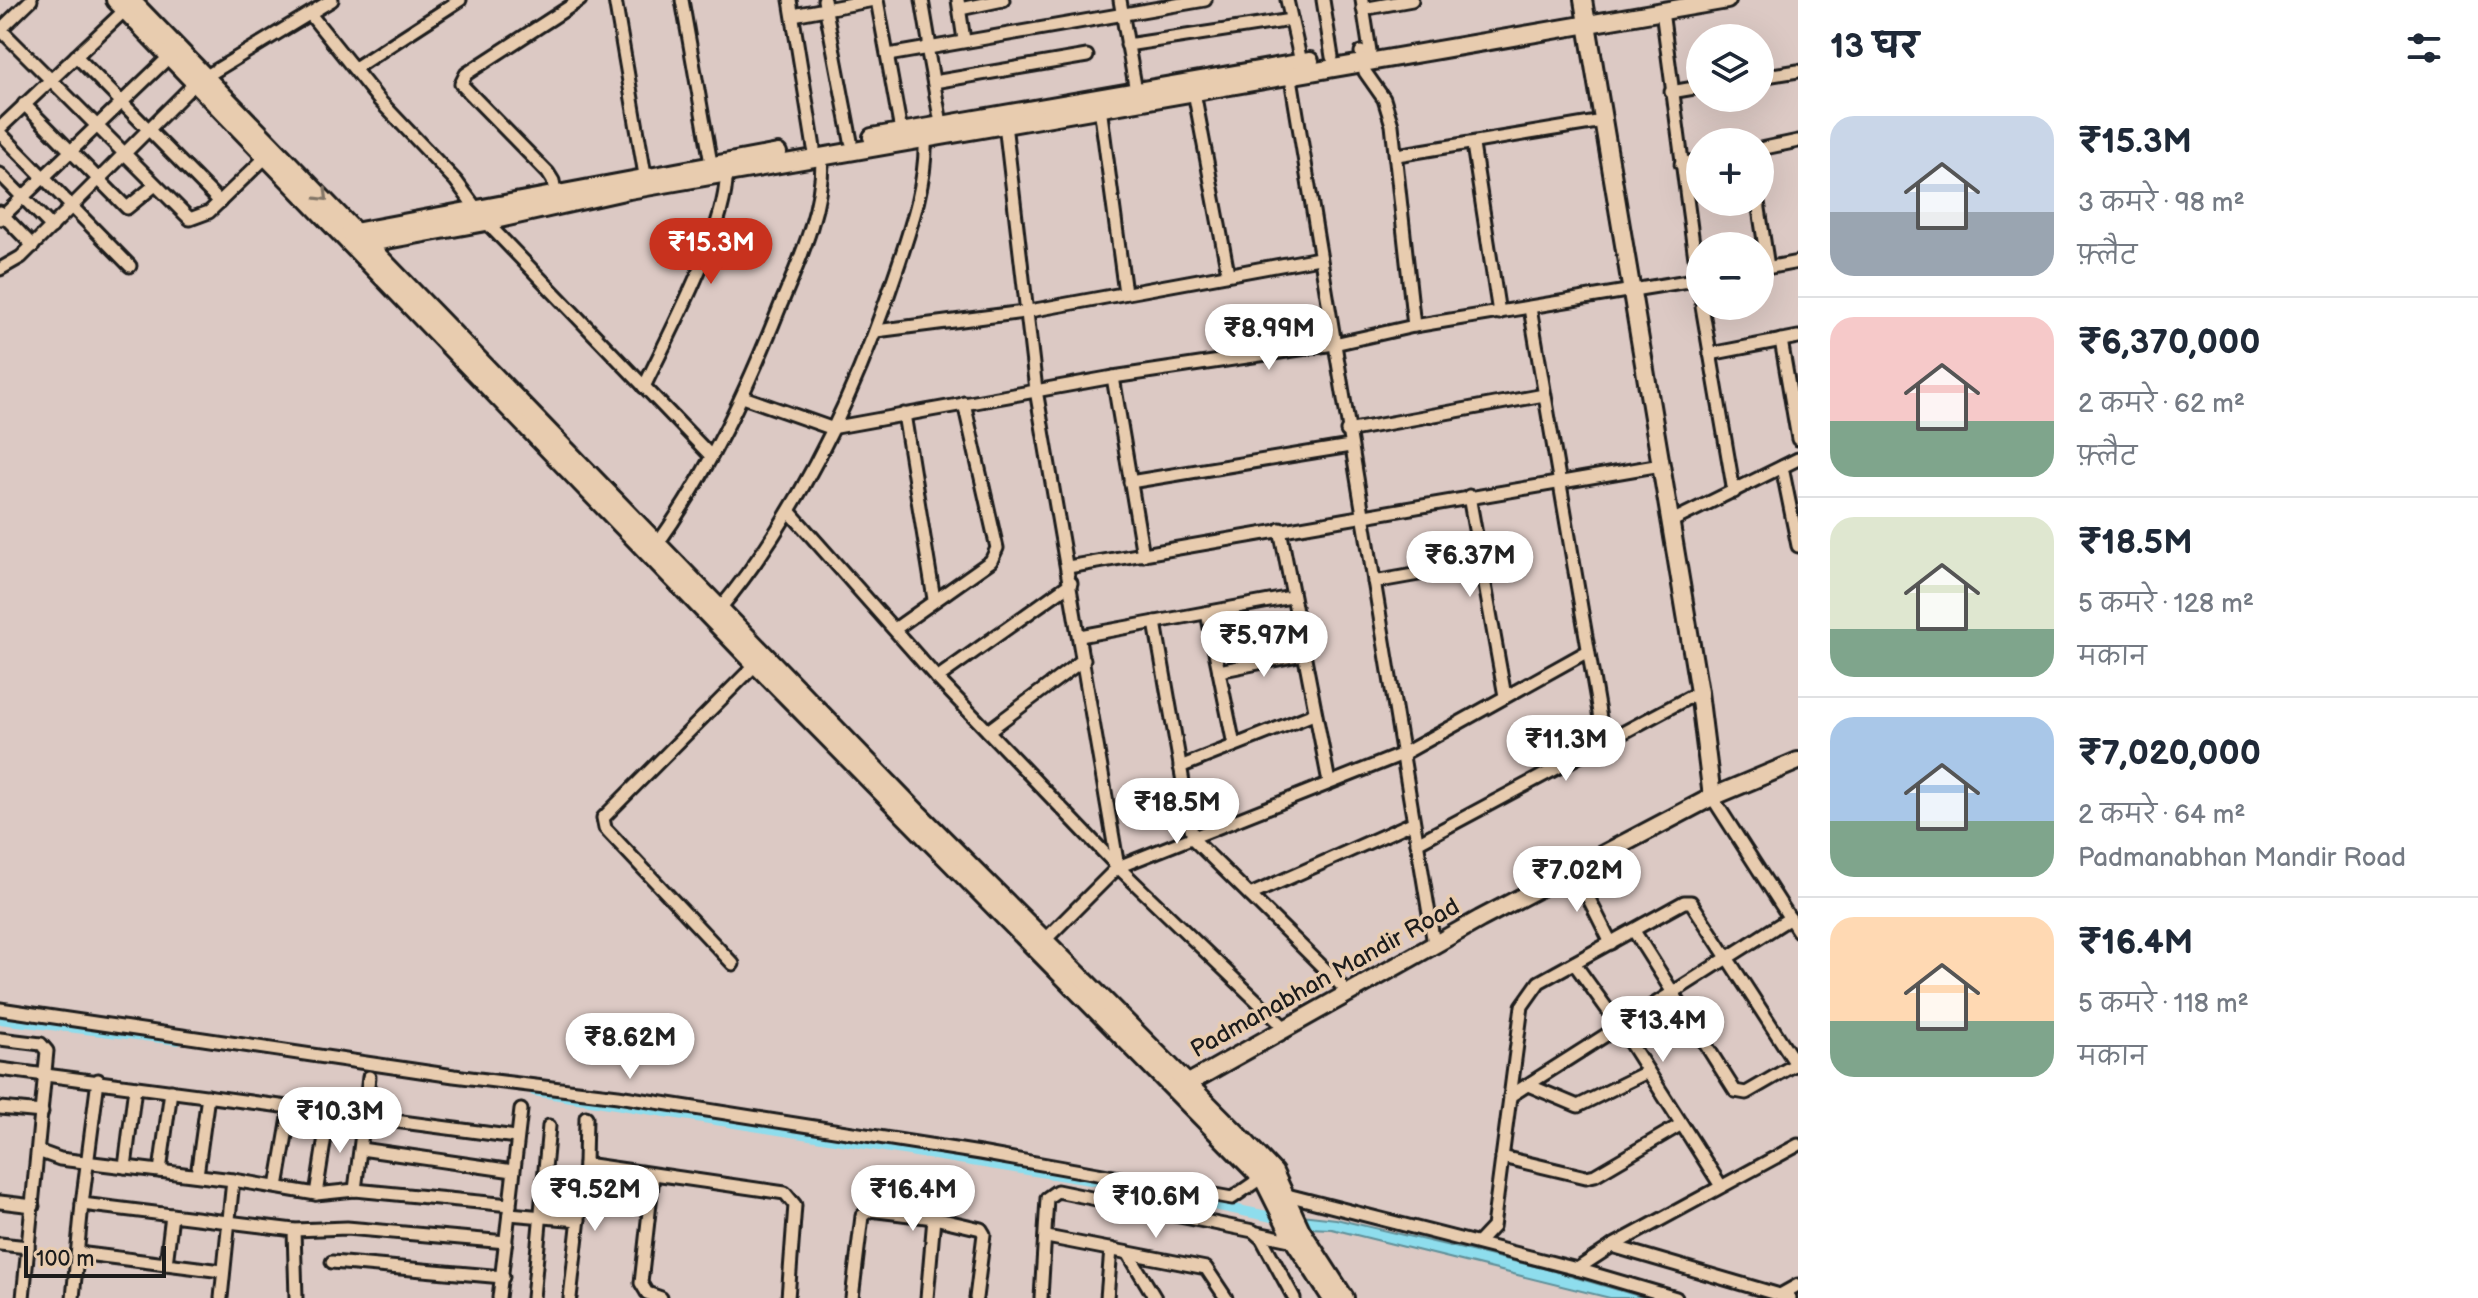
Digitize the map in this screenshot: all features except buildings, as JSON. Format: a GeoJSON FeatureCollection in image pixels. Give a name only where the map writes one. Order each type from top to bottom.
{"type":"FeatureCollection","features":[{"type":"Feature","properties":{"kind":"street"},"geometry":{"type":"LineString","coordinates":[[0,269],[33,246],[200,80],[332,0]]}},
{"type":"Feature","properties":{"kind":"street"},"geometry":{"type":"LineString","coordinates":[[355,68],[460,0]]}},
{"type":"Feature","properties":{"kind":"street"},"geometry":{"type":"LineString","coordinates":[[556,198],[548,173],[461,84],[466,74],[580,0]]}},
{"type":"Feature","properties":{"kind":"street"},"geometry":{"type":"LineString","coordinates":[[615,0],[645,175]]}},
{"type":"Feature","properties":{"kind":"street"},"geometry":{"type":"LineString","coordinates":[[644,387],[692,287],[724,197],[716,171],[682,0]]}},
{"type":"Feature","properties":{"kind":"street"},"geometry":{"type":"LineString","coordinates":[[654,549],[743,397],[808,236],[819,198],[818,152],[790,0]]}},
{"type":"Feature","properties":{"kind":"street"},"geometry":{"type":"LineString","coordinates":[[716,613],[789,511],[831,428],[876,331],[919,190],[912,135],[888,55],[876,0],[825,5],[793,15]]}},
{"type":"Feature","properties":{"kind":"street"},"geometry":{"type":"LineString","coordinates":[[922,0],[941,123]]}},
{"type":"Feature","properties":{"kind":"street"},"geometry":{"type":"LineString","coordinates":[[964,40],[959,4],[1003,0]]}},
{"type":"Feature","properties":{"kind":"street"},"geometry":{"type":"LineString","coordinates":[[1120,0],[1137,96]]}},
{"type":"Feature","properties":{"kind":"street"},"geometry":{"type":"LineString","coordinates":[[888,55],[1205,0]]}},
{"type":"Feature","properties":{"kind":"street"},"geometry":{"type":"LineString","coordinates":[[1287,0],[1319,258],[1434,944]]}},
{"type":"Feature","properties":{"kind":"street"},"geometry":{"type":"LineString","coordinates":[[1323,0],[1332,57]]}},
{"type":"Feature","properties":{"kind":"street"},"geometry":{"type":"LineString","coordinates":[[1412,0],[1362,4],[1365,72],[1384,99],[1397,155],[1414,326]]}},
{"type":"Feature","properties":{"kind":"street"},"geometry":{"type":"LineString","coordinates":[[354,239],[475,207],[556,198],[716,171],[912,135],[941,123],[1137,96],[1585,12],[1727,0]]}},
{"type":"Feature","properties":{"kind":"street"},"geometry":{"type":"LineString","coordinates":[[26,1],[0,29],[190,219],[202,217],[266,157]]}},
{"type":"Feature","properties":{"kind":"street"},"geometry":{"type":"LineString","coordinates":[[124,3],[76,56],[0,130],[130,266]]}},
{"type":"Feature","properties":{"kind":"street"},"geometry":{"type":"LineString","coordinates":[[124,3],[169,57],[200,80],[266,157],[354,239]]}},
{"type":"Feature","properties":{"kind":"street"},"geometry":{"type":"LineString","coordinates":[[124,3],[1040,945],[1274,1172],[1280,1201]]}},
{"type":"Feature","properties":{"kind":"street"},"geometry":{"type":"LineString","coordinates":[[825,5],[851,141]]}},
{"type":"Feature","properties":{"kind":"street"},"geometry":{"type":"LineString","coordinates":[[1665,6],[1671,92],[1691,232]]}},
{"type":"Feature","properties":{"kind":"street"},"geometry":{"type":"LineString","coordinates":[[1585,12],[1699,692],[1712,797],[1798,931]]}},
{"type":"Feature","properties":{"kind":"street"},"geometry":{"type":"LineString","coordinates":[[310,14],[379,100],[456,181],[486,222],[710,455]]}},
{"type":"Feature","properties":{"kind":"street"},"geometry":{"type":"LineString","coordinates":[[1127,45],[1291,20]]}},
{"type":"Feature","properties":{"kind":"street"},"geometry":{"type":"LineString","coordinates":[[818,152],[851,141],[1005,124],[1100,107],[1137,96],[1194,92],[1332,57],[1365,55]]}},
{"type":"Feature","properties":{"kind":"street"},"geometry":{"type":"LineString","coordinates":[[76,56],[220,202]]}},
{"type":"Feature","properties":{"kind":"street"},"geometry":{"type":"LineString","coordinates":[[934,82],[1087,56]]}},
{"type":"Feature","properties":{"kind":"street"},"geometry":{"type":"LineString","coordinates":[[33,246],[1,215],[169,57]]}},
{"type":"Feature","properties":{"kind":"street"},"geometry":{"type":"LineString","coordinates":[[1774,75],[1798,71]]}},
{"type":"Feature","properties":{"kind":"street"},"geometry":{"type":"LineString","coordinates":[[1671,92],[1686,89]]}},
{"type":"Feature","properties":{"kind":"street"},"geometry":{"type":"LineString","coordinates":[[1194,92],[1228,273]]}},
{"type":"Feature","properties":{"kind":"street"},"geometry":{"type":"LineString","coordinates":[[24,104],[127,208],[154,186]]}},
{"type":"Feature","properties":{"kind":"street"},"geometry":{"type":"LineString","coordinates":[[1100,107],[1125,293]]}},
{"type":"Feature","properties":{"kind":"street"},"geometry":{"type":"LineString","coordinates":[[1397,155],[1473,145],[1603,121]]}},
{"type":"Feature","properties":{"kind":"street"},"geometry":{"type":"LineString","coordinates":[[1005,124],[1024,312],[1118,867]]}},
{"type":"Feature","properties":{"kind":"street"},"geometry":{"type":"LineString","coordinates":[[1774,146],[1798,141]]}},
{"type":"Feature","properties":{"kind":"street"},"geometry":{"type":"LineString","coordinates":[[1473,145],[1499,313]]}},
{"type":"Feature","properties":{"kind":"street"},"geometry":{"type":"LineString","coordinates":[[1681,164],[1686,163]]}},
{"type":"Feature","properties":{"kind":"street"},"geometry":{"type":"LineString","coordinates":[[354,239],[486,222],[556,198],[645,175],[716,171]]}},
{"type":"Feature","properties":{"kind":"street"},"geometry":{"type":"LineString","coordinates":[[0,174],[52,227]]}},
{"type":"Feature","properties":{"kind":"street"},"geometry":{"type":"LineString","coordinates":[[876,331],[1024,312],[1319,258]]}},
{"type":"Feature","properties":{"kind":"street"},"geometry":{"type":"LineString","coordinates":[[1774,266],[1798,262]]}},
{"type":"Feature","properties":{"kind":"street"},"geometry":{"type":"LineString","coordinates":[[743,397],[831,428],[1036,390],[1334,344],[1414,326],[1634,293],[1686,282]]}},
{"type":"Feature","properties":{"kind":"street"},"geometry":{"type":"LineString","coordinates":[[1530,308],[1604,742]]}},
{"type":"Feature","properties":{"kind":"street"},"geometry":{"type":"LineString","coordinates":[[1704,320],[1734,492]]}},
{"type":"Feature","properties":{"kind":"street"},"geometry":{"type":"LineString","coordinates":[[1710,354],[1798,337]]}},
{"type":"Feature","properties":{"kind":"street"},"geometry":{"type":"LineString","coordinates":[[1781,340],[1798,439]]}},
{"type":"Feature","properties":{"kind":"street"},"geometry":{"type":"LineString","coordinates":[[1113,377],[1143,555]]}},
{"type":"Feature","properties":{"kind":"street"},"geometry":{"type":"LineString","coordinates":[[1347,431],[1544,395]]}},
{"type":"Feature","properties":{"kind":"street"},"geometry":{"type":"LineString","coordinates":[[895,629],[991,561],[997,548],[964,403]]}},
{"type":"Feature","properties":{"kind":"street"},"geometry":{"type":"LineString","coordinates":[[904,414],[934,599]]}},
{"type":"Feature","properties":{"kind":"street"},"geometry":{"type":"LineString","coordinates":[[1130,482],[1350,446]]}},
{"type":"Feature","properties":{"kind":"street"},"geometry":{"type":"LineString","coordinates":[[1670,522],[1798,459]]}},
{"type":"Feature","properties":{"kind":"street"},"geometry":{"type":"LineString","coordinates":[[1068,567],[1661,465]]}},
{"type":"Feature","properties":{"kind":"street"},"geometry":{"type":"LineString","coordinates":[[1782,467],[1798,546]]}},
{"type":"Feature","properties":{"kind":"street"},"geometry":{"type":"LineString","coordinates":[[1469,496],[1505,696]]}},
{"type":"Feature","properties":{"kind":"street"},"geometry":{"type":"LineString","coordinates":[[789,511],[937,678],[1118,867],[1284,1027]]}},
{"type":"Feature","properties":{"kind":"street"},"geometry":{"type":"LineString","coordinates":[[1280,529],[1329,782]]}},
{"type":"Feature","properties":{"kind":"street"},"geometry":{"type":"LineString","coordinates":[[1374,582],[1481,563]]}},
{"type":"Feature","properties":{"kind":"street"},"geometry":{"type":"LineString","coordinates":[[937,678],[1071,583]]}},
{"type":"Feature","properties":{"kind":"street"},"geometry":{"type":"LineString","coordinates":[[1080,636],[1291,597]]}},
{"type":"Feature","properties":{"kind":"street"},"geometry":{"type":"LineString","coordinates":[[1207,613],[1234,745]]}},
{"type":"Feature","properties":{"kind":"street"},"geometry":{"type":"LineString","coordinates":[[1155,622],[1193,839],[1348,992]]}},
{"type":"Feature","properties":{"kind":"street"},"geometry":{"type":"LineString","coordinates":[[1040,945],[1118,867],[1403,754],[1588,651]]}},
{"type":"Feature","properties":{"kind":"street"},"geometry":{"type":"LineString","coordinates":[[1219,671],[1303,654]]}},
{"type":"Feature","properties":{"kind":"street"},"geometry":{"type":"LineString","coordinates":[[988,731],[1084,659]]}},
{"type":"Feature","properties":{"kind":"street"},"geometry":{"type":"LineString","coordinates":[[733,964],[605,828],[603,818],[761,660]]}},
{"type":"Feature","properties":{"kind":"street"},"geometry":{"type":"LineString","coordinates":[[1417,843],[1699,692]]}},
{"type":"Feature","properties":{"kind":"street"},"geometry":{"type":"LineString","coordinates":[[1180,767],[1314,714]]}},
{"type":"Feature","properties":{"kind":"street","name":"Padmanabhan Mandir Road"},"geometry":{"type":"LineString","coordinates":[[1182,1086],[1574,869],[1712,797],[1798,761]]}},
{"type":"Feature","properties":{"kind":"street"},"geometry":{"type":"LineString","coordinates":[[1250,895],[1412,823]]}},
{"type":"Feature","properties":{"kind":"street"},"geometry":{"type":"LineString","coordinates":[[1574,869],[1611,943]]}},
{"type":"Feature","properties":{"kind":"street"},"geometry":{"type":"LineString","coordinates":[[1478,1243],[1493,1227],[1522,1006],[1539,982],[1684,902],[1691,902],[1796,1064],[1739,1094],[1634,931]]}},
{"type":"Feature","properties":{"kind":"street"},"geometry":{"type":"LineString","coordinates":[[1510,1096],[1790,918]]}},
{"type":"Feature","properties":{"kind":"street"},"geometry":{"type":"LineString","coordinates":[[1574,963],[1620,1027],[1721,1186]]}},
{"type":"Feature","properties":{"kind":"street"},"geometry":{"type":"LineString","coordinates":[[0,1009],[454,1076],[647,1101],[1232,1198],[1261,1178]]}},
{"type":"Feature","properties":{"kind":"street"},"geometry":{"type":"LineString","coordinates":[[0,1039],[44,1047],[46,1073],[23,1298]]}},
{"type":"Feature","properties":{"kind":"street"},"geometry":{"type":"LineString","coordinates":[[0,1069],[516,1137]]}},
{"type":"Feature","properties":{"kind":"street"},"geometry":{"type":"LineString","coordinates":[[1528,1085],[1578,1106],[1647,1072]]}},
{"type":"Feature","properties":{"kind":"street"},"geometry":{"type":"LineString","coordinates":[[355,1190],[369,1077]]}},
{"type":"Feature","properties":{"kind":"street"},"geometry":{"type":"LineString","coordinates":[[73,1298],[98,1080]]}},
{"type":"Feature","properties":{"kind":"street"},"geometry":{"type":"LineString","coordinates":[[1182,1086],[1280,1201],[1331,1298]]}},
{"type":"Feature","properties":{"kind":"street"},"geometry":{"type":"LineString","coordinates":[[125,1167],[135,1087]]}},
{"type":"Feature","properties":{"kind":"street"},"geometry":{"type":"LineString","coordinates":[[160,1171],[171,1091]]}},
{"type":"Feature","properties":{"kind":"street"},"geometry":{"type":"LineString","coordinates":[[197,1175],[208,1096]]}},
{"type":"Feature","properties":{"kind":"street"},"geometry":{"type":"LineString","coordinates":[[277,1187],[291,1106]]}},
{"type":"Feature","properties":{"kind":"street"},"geometry":{"type":"LineString","coordinates":[[0,1108],[42,1112]]}},
{"type":"Feature","properties":{"kind":"street"},"geometry":{"type":"LineString","coordinates":[[499,1298],[521,1110]]}},
{"type":"Feature","properties":{"kind":"street"},"geometry":{"type":"LineString","coordinates":[[316,1194],[329,1111]]}},
{"type":"Feature","properties":{"kind":"street"},"geometry":{"type":"LineString","coordinates":[[570,1298],[585,1164],[586,1117]]}},
{"type":"Feature","properties":{"kind":"street"},"geometry":{"type":"LineString","coordinates":[[1502,1157],[1586,1177],[1595,1175],[1680,1125]]}},
{"type":"Feature","properties":{"kind":"street"},"geometry":{"type":"LineString","coordinates":[[533,1298],[549,1126]]}},
{"type":"Feature","properties":{"kind":"street"},"geometry":{"type":"LineString","coordinates":[[1577,1269],[1612,1246],[1798,1145]]}},
{"type":"Feature","properties":{"kind":"street"},"geometry":{"type":"LineString","coordinates":[[361,1149],[513,1171]]}},
{"type":"Feature","properties":{"kind":"street"},"geometry":{"type":"LineString","coordinates":[[38,1151],[60,1159],[197,1175],[316,1194],[355,1190],[579,1220]]}},
{"type":"Feature","properties":{"kind":"street"},"geometry":{"type":"LineString","coordinates":[[585,1164],[653,1176],[780,1190],[792,1198],[795,1205],[788,1298]]}},
{"type":"Feature","properties":{"kind":"street"},"geometry":{"type":"LineString","coordinates":[[653,1176],[641,1283],[647,1293],[661,1298]]}},
{"type":"Feature","properties":{"kind":"street"},"geometry":{"type":"LineString","coordinates":[[221,1298],[233,1180]]}},
{"type":"Feature","properties":{"kind":"street"},"geometry":{"type":"LineString","coordinates":[[1041,1298],[1047,1198],[1057,1191],[1257,1233],[1298,1236],[1345,1298]]}},
{"type":"Feature","properties":{"kind":"street"},"geometry":{"type":"LineString","coordinates":[[1280,1201],[1478,1243],[1676,1298]]}},
{"type":"Feature","properties":{"kind":"street"},"geometry":{"type":"LineString","coordinates":[[0,1202],[33,1206]]}},
{"type":"Feature","properties":{"kind":"street"},"geometry":{"type":"LineString","coordinates":[[82,1204],[294,1230],[347,1228],[506,1242]]}},
{"type":"Feature","properties":{"kind":"street"},"geometry":{"type":"LineString","coordinates":[[852,1298],[865,1212],[934,1218],[978,1227],[984,1234],[976,1298]]}},
{"type":"Feature","properties":{"kind":"street"},"geometry":{"type":"LineString","coordinates":[[166,1264],[172,1215]]}},
{"type":"Feature","properties":{"kind":"street"},"geometry":{"type":"LineString","coordinates":[[927,1298],[934,1218]]}},
{"type":"Feature","properties":{"kind":"street"},"geometry":{"type":"LineString","coordinates":[[294,1230],[296,1298]]}},
{"type":"Feature","properties":{"kind":"street"},"geometry":{"type":"LineString","coordinates":[[1257,1233],[1294,1298]]}},
{"type":"Feature","properties":{"kind":"street"},"geometry":{"type":"LineString","coordinates":[[1047,1237],[1206,1268],[1226,1298]]}},
{"type":"Feature","properties":{"kind":"street"},"geometry":{"type":"LineString","coordinates":[[0,1244],[28,1247]]}},
{"type":"Feature","properties":{"kind":"street"},"geometry":{"type":"LineString","coordinates":[[1612,1246],[1785,1296],[1798,1285]]}},
{"type":"Feature","properties":{"kind":"street"},"geometry":{"type":"LineString","coordinates":[[1107,1298],[1111,1249]]}},
{"type":"Feature","properties":{"kind":"street"},"geometry":{"type":"LineString","coordinates":[[78,1253],[222,1271]]}},
{"type":"Feature","properties":{"kind":"street"},"geometry":{"type":"LineString","coordinates":[[1128,1253],[1155,1298]]}},
{"type":"Feature","properties":{"kind":"street"},"geometry":{"type":"LineString","coordinates":[[332,1262],[503,1277]]}},
{"type":"Feature","properties":{"kind":"water"},"geometry":{"type":"Polygon","coordinates":[[[1301,1215],[1336,1219],[1543,1268],[1646,1298],[1610,1298],[1332,1229],[1308,1228],[1301,1215]]]}},
{"type":"Feature","properties":{"kind":"waterway"},"geometry":{"type":"LineString","coordinates":[[0,1019],[178,1040]]}},
{"type":"Feature","properties":{"kind":"waterway"},"geometry":{"type":"LineString","coordinates":[[534,1091],[1109,1183],[1286,1220]]}}]}
